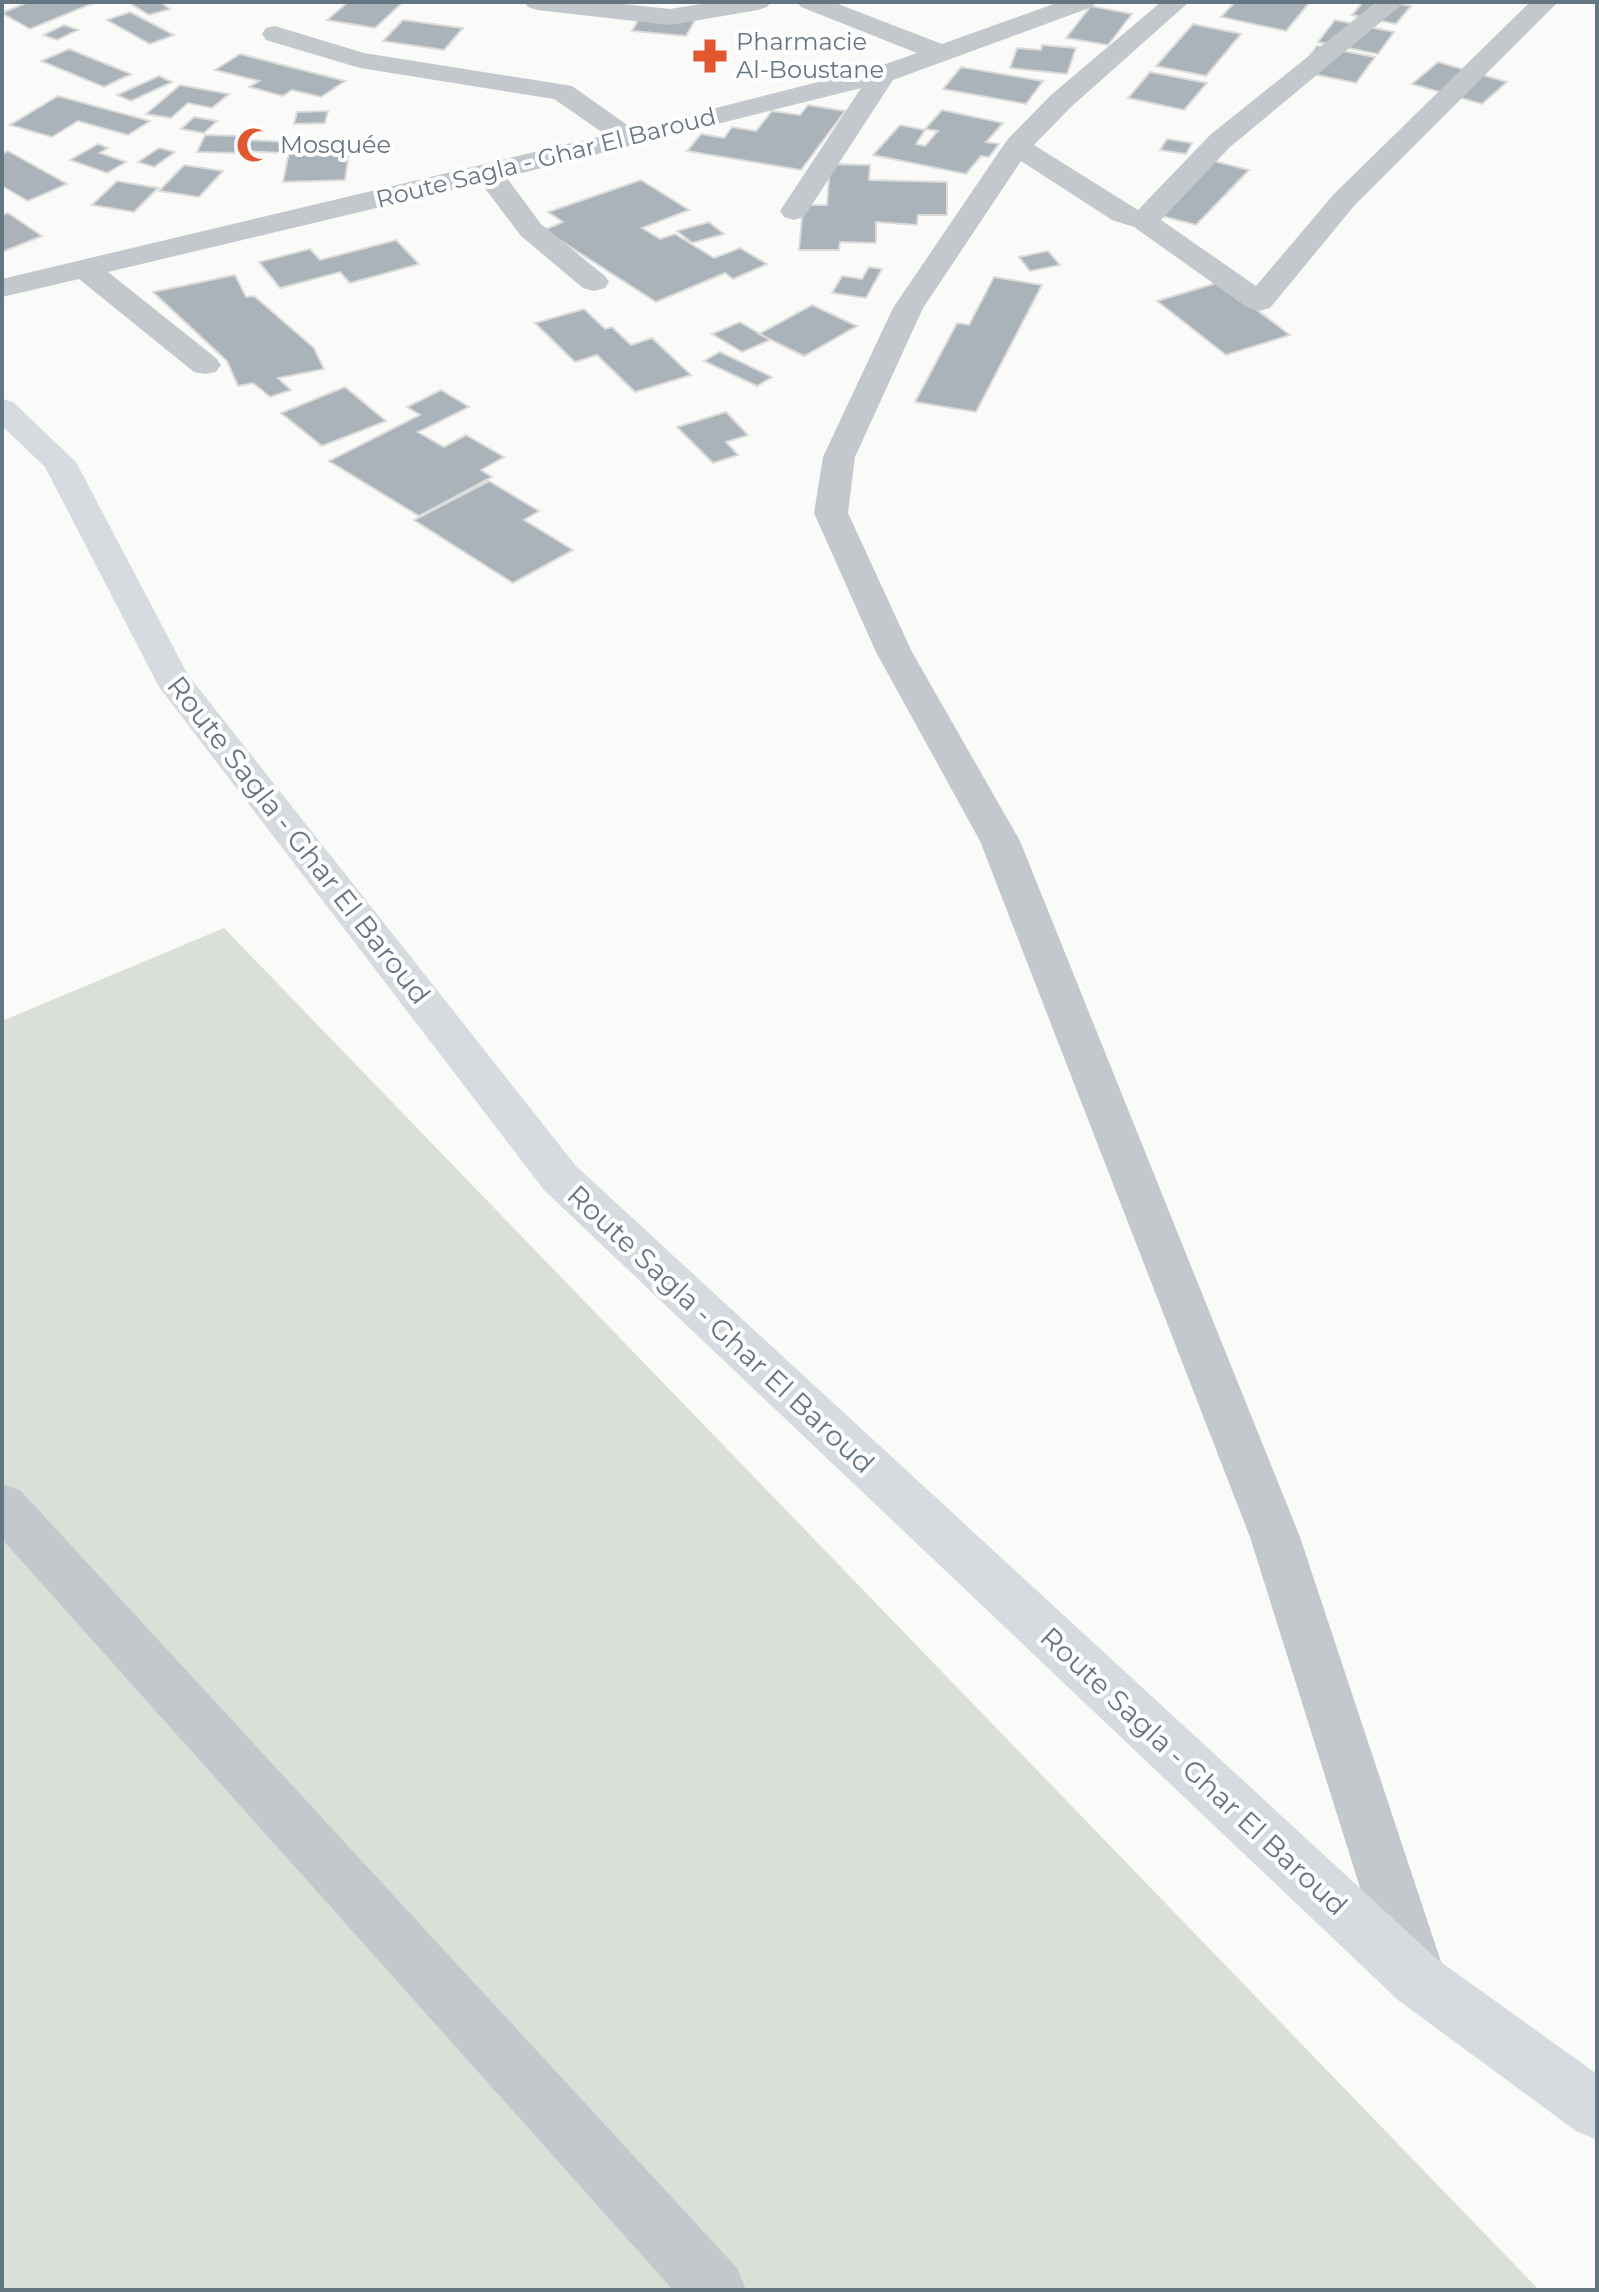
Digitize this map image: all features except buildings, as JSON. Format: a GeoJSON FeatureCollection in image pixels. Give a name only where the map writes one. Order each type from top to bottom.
{"type":"FeatureCollection","features":[{"type":"Feature","properties":{"kind":"main road","name":"Route Sagla - Ghar El Baroud"},"geometry":{"type":"LineString","coordinates":[[2,409],[59,462],[172,679],[560,1178],[1418,1980],[1597,2110]]}},
{"type":"Feature","properties":{"kind":"street"},"geometry":{"type":"LineString","coordinates":[[537,2],[670,17],[758,2]]}},
{"type":"Feature","properties":{"kind":"street"},"geometry":{"type":"LineString","coordinates":[[810,2],[941,53]]}},
{"type":"Feature","properties":{"kind":"street","name":"Route Sagla - Ghar El Baroud"},"geometry":{"type":"LineString","coordinates":[[2,288],[488,173],[883,74],[1083,2]]}},
{"type":"Feature","properties":{"kind":"street"},"geometry":{"type":"LineString","coordinates":[[1176,2],[1061,101],[1017,146],[908,308],[839,457],[831,513],[894,652],[1000,841],[1275,1537],[1418,1980]]}},
{"type":"Feature","properties":{"kind":"street"},"geometry":{"type":"LineString","coordinates":[[1144,221],[1220,141],[1392,2]]}},
{"type":"Feature","properties":{"kind":"street"},"geometry":{"type":"LineString","coordinates":[[1017,146],[1122,214],[1144,221],[1259,302],[1344,200],[1545,2]]}},
{"type":"Feature","properties":{"kind":"street"},"geometry":{"type":"LineString","coordinates":[[275,34],[360,60],[562,92],[628,138]]}},
{"type":"Feature","properties":{"kind":"street"},"geometry":{"type":"LineString","coordinates":[[794,211],[883,74]]}},
{"type":"Feature","properties":{"kind":"street"},"geometry":{"type":"LineString","coordinates":[[488,173],[531,230],[594,282]]}},
{"type":"Feature","properties":{"kind":"street"},"geometry":{"type":"LineString","coordinates":[[84,268],[205,365]]}},
{"type":"Feature","properties":{"kind":"street"},"geometry":{"type":"LineString","coordinates":[[2,1505],[715,2290]]}},
{"type":"Feature","properties":{"kind":"shaded area"},"geometry":{"type":"Polygon","coordinates":[[[224,928],[1539,2290],[2,2290],[2,1021],[224,928]]]}},
{"type":"Feature","properties":{"kind":"place","name":"Pharmacie Al-Boustane"},"geometry":{"type":"Point","coordinates":[710,56]}},
{"type":"Feature","properties":{"kind":"place","name":"Mosquée"},"geometry":{"type":"Point","coordinates":[254,145]}}]}
